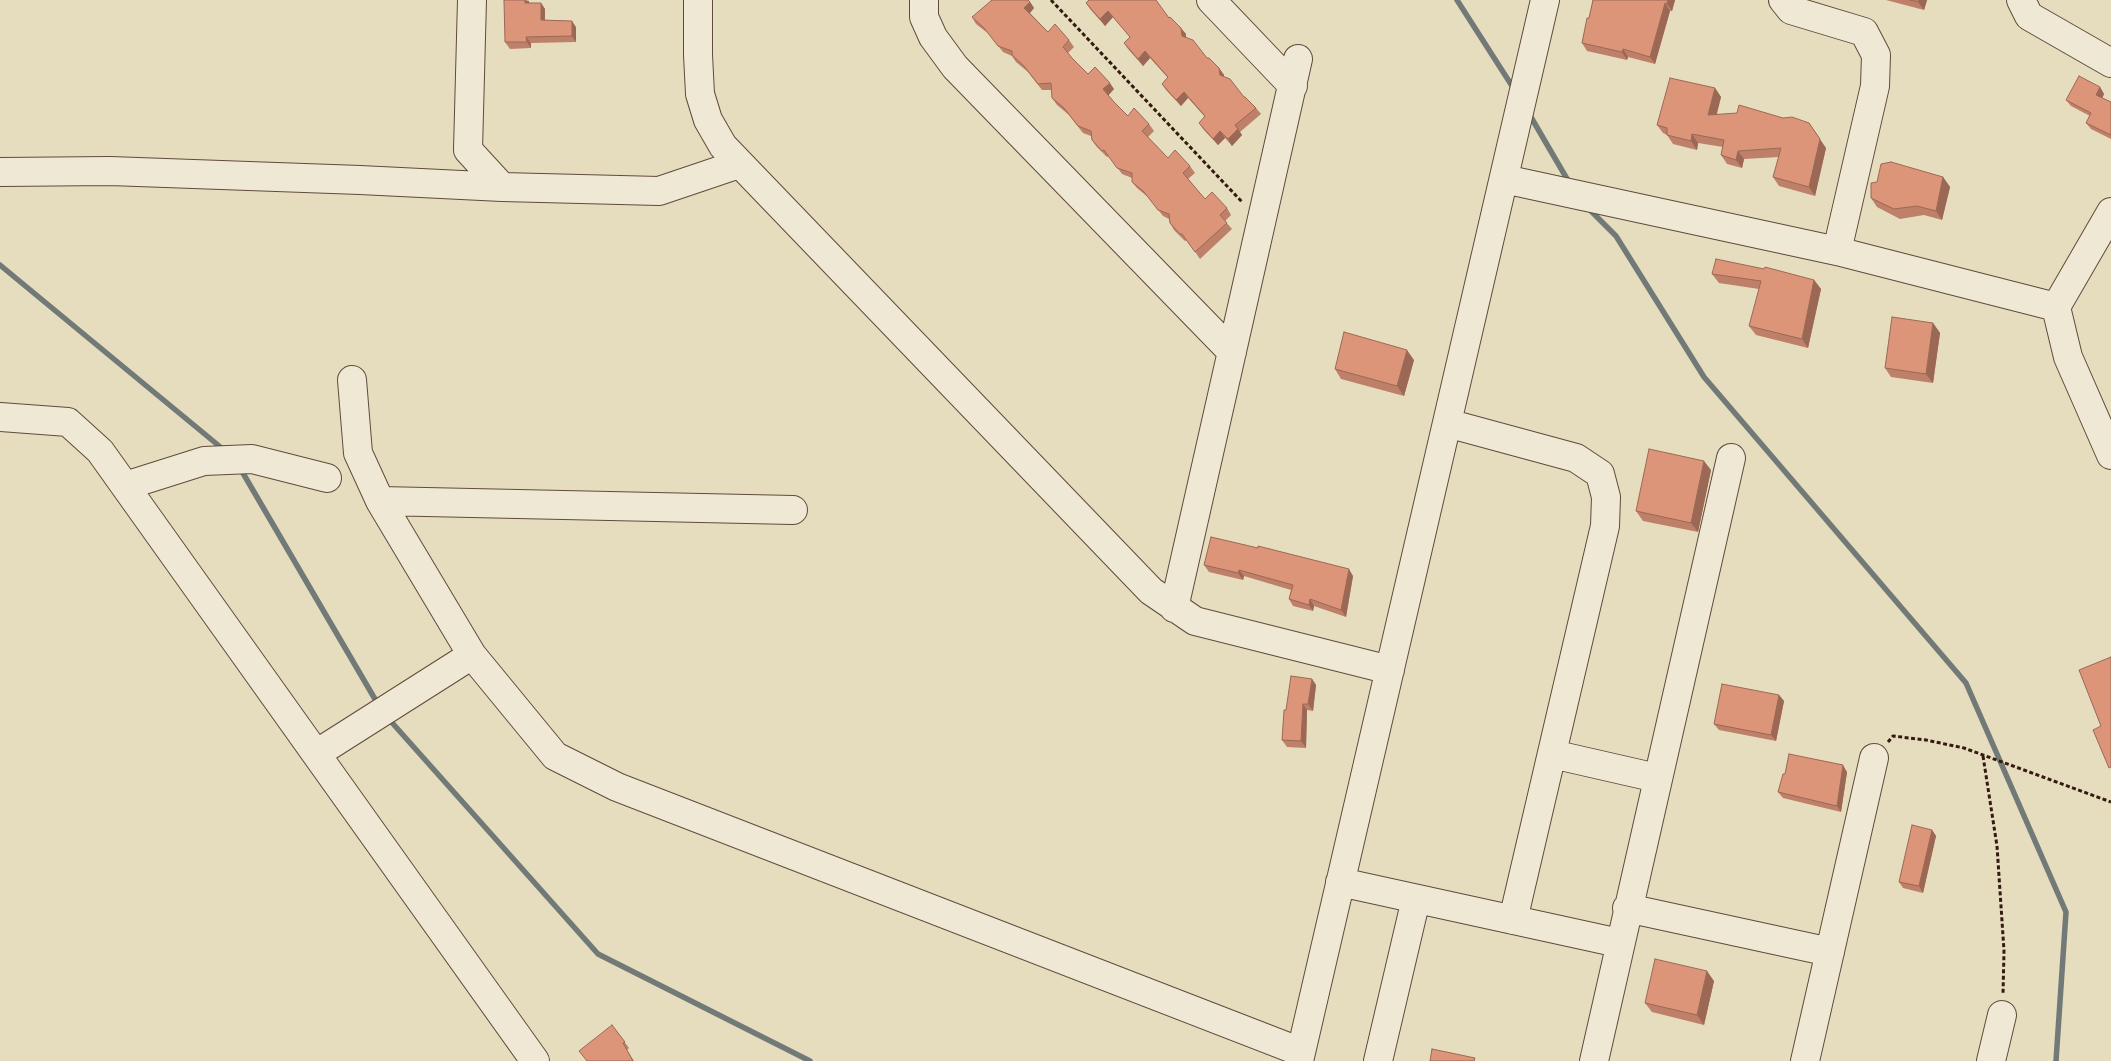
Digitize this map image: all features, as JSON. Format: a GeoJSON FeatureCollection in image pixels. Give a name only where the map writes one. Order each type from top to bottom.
{"type":"FeatureCollection","features":[{"type":"Feature","properties":{"kind":"street"},"geometry":{"type":"LineString","coordinates":[[452,185],[468,150],[472,0]]}},
{"type":"Feature","properties":{"kind":"street"},"geometry":{"type":"LineString","coordinates":[[698,0],[700,94],[708,120],[723,146],[1151,590],[1195,621],[1390,670]]}},
{"type":"Feature","properties":{"kind":"street"},"geometry":{"type":"LineString","coordinates":[[924,0],[924,17],[933,36],[955,67],[1232,352]]}},
{"type":"Feature","properties":{"kind":"street"},"geometry":{"type":"LineString","coordinates":[[1211,0],[1293,86]]}},
{"type":"Feature","properties":{"kind":"street"},"geometry":{"type":"LineString","coordinates":[[352,380],[358,453],[380,501],[472,655],[555,756],[617,787],[1300,1056],[1545,0]]}},
{"type":"Feature","properties":{"kind":"street"},"geometry":{"type":"LineString","coordinates":[[1783,0],[1791,10],[1864,32],[1876,55],[1875,86],[1837,251]]}},
{"type":"Feature","properties":{"kind":"street"},"geometry":{"type":"LineString","coordinates":[[2021,0],[2029,16],[2111,63]]}},
{"type":"Feature","properties":{"kind":"street"},"geometry":{"type":"LineString","coordinates":[[1174,608],[1298,59]]}},
{"type":"Feature","properties":{"kind":"street"},"geometry":{"type":"LineString","coordinates":[[468,150],[502,187]]}},
{"type":"Feature","properties":{"kind":"street"},"geometry":{"type":"LineString","coordinates":[[0,172],[120,172],[502,187],[659,191],[739,164]]}},
{"type":"Feature","properties":{"kind":"street"},"geometry":{"type":"LineString","coordinates":[[1504,179],[1837,251],[2056,307]]}},
{"type":"Feature","properties":{"kind":"street"},"geometry":{"type":"LineString","coordinates":[[2111,212],[2056,307],[2068,357],[2111,455]]}},
{"type":"Feature","properties":{"kind":"street"},"geometry":{"type":"LineString","coordinates":[[0,417],[68,422],[100,451],[535,1061]]}},
{"type":"Feature","properties":{"kind":"street"},"geometry":{"type":"LineString","coordinates":[[1447,423],[1576,458],[1600,474],[1606,497],[1605,526],[1513,920]]}},
{"type":"Feature","properties":{"kind":"street"},"geometry":{"type":"LineString","coordinates":[[1594,1061],[1619,943],[1731,458]]}},
{"type":"Feature","properties":{"kind":"street"},"geometry":{"type":"LineString","coordinates":[[125,486],[204,460],[252,459],[327,478]]}},
{"type":"Feature","properties":{"kind":"street"},"geometry":{"type":"LineString","coordinates":[[380,501],[793,510]]}},
{"type":"Feature","properties":{"kind":"street"},"geometry":{"type":"LineString","coordinates":[[316,754],[472,655]]}},
{"type":"Feature","properties":{"kind":"street"},"geometry":{"type":"LineString","coordinates":[[1552,754],[1657,778]]}},
{"type":"Feature","properties":{"kind":"street"},"geometry":{"type":"LineString","coordinates":[[1805,1061],[1874,758]]}},
{"type":"Feature","properties":{"kind":"street"},"geometry":{"type":"LineString","coordinates":[[1340,882],[1619,943]]}},
{"type":"Feature","properties":{"kind":"street"},"geometry":{"type":"LineString","coordinates":[[1378,1061],[1416,899]]}},
{"type":"Feature","properties":{"kind":"street"},"geometry":{"type":"LineString","coordinates":[[1627,908],[1830,952]]}},
{"type":"Feature","properties":{"kind":"street"},"geometry":{"type":"LineString","coordinates":[[1991,1061],[2002,1015]]}},
{"type":"Feature","properties":{"kind":"path"},"geometry":{"type":"LineString","coordinates":[[1051,0],[1262,222]]}},
{"type":"Feature","properties":{"kind":"path"},"geometry":{"type":"LineString","coordinates":[[1874,758],[1893,736],[1926,740],[1964,748],[2111,802]]}},
{"type":"Feature","properties":{"kind":"path"},"geometry":{"type":"LineString","coordinates":[[1983,756],[1997,846],[2004,951],[2002,1015]]}},
{"type":"Feature","properties":{"kind":"building"},"geometry":{"type":"Polygon","coordinates":[[[504,0],[525,0],[525,3],[541,3],[541,20],[572,21],[572,36],[526,37],[527,42],[505,42],[504,0]]]}},
{"type":"Feature","properties":{"kind":"building"},"geometry":{"type":"Polygon","coordinates":[[[992,0],[1028,0],[1030,2],[1024,8],[1048,32],[1055,24],[1069,40],[1063,47],[1072,58],[1088,74],[1095,67],[1110,83],[1103,89],[1114,102],[1128,116],[1134,108],[1149,124],[1142,131],[1168,158],[1175,150],[1190,166],[1183,173],[1205,199],[1212,192],[1227,208],[1220,215],[1227,223],[1195,252],[1182,234],[1170,223],[1169,214],[1158,210],[1144,192],[1132,182],[1132,173],[1117,168],[1104,150],[1102,151],[1092,140],[1091,131],[1078,126],[1064,108],[1052,98],[1051,83],[1038,84],[1024,66],[1012,55],[1012,51],[998,46],[984,28],[972,17],[992,0]]]}},
{"type":"Feature","properties":{"kind":"building"},"geometry":{"type":"Polygon","coordinates":[[[1089,0],[1156,0],[1169,18],[1181,28],[1182,36],[1193,40],[1207,58],[1219,68],[1220,75],[1230,79],[1244,97],[1256,108],[1235,125],[1238,129],[1228,139],[1220,131],[1213,139],[1199,123],[1205,116],[1184,92],[1176,100],[1162,84],[1168,77],[1145,51],[1138,59],[1124,43],[1130,37],[1108,11],[1100,19],[1086,3],[1089,0]]]}},
{"type":"Feature","properties":{"kind":"building"},"geometry":{"type":"Polygon","coordinates":[[[1593,0],[1668,0],[1667,4],[1665,3],[1650,57],[1623,49],[1622,52],[1582,43],[1593,0]]]}},
{"type":"Feature","properties":{"kind":"building"},"geometry":{"type":"Polygon","coordinates":[[[2079,76],[2100,87],[2096,95],[2111,102],[2111,135],[2086,123],[2091,113],[2066,100],[2079,76]]]}},
{"type":"Feature","properties":{"kind":"building"},"geometry":{"type":"Polygon","coordinates":[[[1670,78],[1715,88],[1708,115],[1737,113],[1739,105],[1783,118],[1792,117],[1809,123],[1820,139],[1809,187],[1773,177],[1781,148],[1738,151],[1736,160],[1721,155],[1724,140],[1692,134],[1691,141],[1667,135],[1667,128],[1657,125],[1670,78]]]}},
{"type":"Feature","properties":{"kind":"building"},"geometry":{"type":"Polygon","coordinates":[[[1891,162],[1943,177],[1936,211],[1917,206],[1894,209],[1871,198],[1871,183],[1877,182],[1881,164],[1891,162]]]}},
{"type":"Feature","properties":{"kind":"building"},"geometry":{"type":"Polygon","coordinates":[[[1716,259],[1764,269],[1765,267],[1814,280],[1802,339],[1749,326],[1761,281],[1712,274],[1716,259]]]}},
{"type":"Feature","properties":{"kind":"building"},"geometry":{"type":"Polygon","coordinates":[[[1892,317],[1933,323],[1926,374],[1885,368],[1892,317]]]}},
{"type":"Feature","properties":{"kind":"building"},"geometry":{"type":"Polygon","coordinates":[[[1344,332],[1407,350],[1397,386],[1335,369],[1344,332]]]}},
{"type":"Feature","properties":{"kind":"building"},"geometry":{"type":"Polygon","coordinates":[[[1649,449],[1704,461],[1691,523],[1636,511],[1649,449]]]}},
{"type":"Feature","properties":{"kind":"building"},"geometry":{"type":"Polygon","coordinates":[[[1211,537],[1258,548],[1258,546],[1349,569],[1341,610],[1310,599],[1309,605],[1289,599],[1293,585],[1239,570],[1238,573],[1204,565],[1211,537]]]}},
{"type":"Feature","properties":{"kind":"building"},"geometry":{"type":"Polygon","coordinates":[[[2111,657],[2111,767],[2109,768],[2093,730],[2101,726],[2079,670],[2111,657]]]}},
{"type":"Feature","properties":{"kind":"building"},"geometry":{"type":"Polygon","coordinates":[[[1291,676],[1312,679],[1308,704],[1303,704],[1301,741],[1282,740],[1284,710],[1286,710],[1291,676]]]}},
{"type":"Feature","properties":{"kind":"building"},"geometry":{"type":"Polygon","coordinates":[[[1722,684],[1779,695],[1771,735],[1714,724],[1722,684]]]}},
{"type":"Feature","properties":{"kind":"building"},"geometry":{"type":"Polygon","coordinates":[[[1789,754],[1843,765],[1837,806],[1778,792],[1783,774],[1785,774],[1789,754]]]}},
{"type":"Feature","properties":{"kind":"building"},"geometry":{"type":"Polygon","coordinates":[[[1912,825],[1932,830],[1919,886],[1899,882],[1912,825]]]}},
{"type":"Feature","properties":{"kind":"building"},"geometry":{"type":"Polygon","coordinates":[[[1655,959],[1707,971],[1697,1015],[1645,1003],[1655,959]]]}},
{"type":"Feature","properties":{"kind":"building"},"geometry":{"type":"Polygon","coordinates":[[[612,1025],[625,1042],[623,1043],[633,1061],[587,1061],[579,1051],[612,1025]]]}},
{"type":"Feature","properties":{"kind":"building"},"geometry":{"type":"Polygon","coordinates":[[[1432,1049],[1475,1058],[1474,1061],[1430,1061],[1432,1049]]]}},
{"type":"Feature","properties":{"kind":"waterway"},"geometry":{"type":"LineString","coordinates":[[1457,0],[1514,89]]}},
{"type":"Feature","properties":{"kind":"waterway"},"geometry":{"type":"LineString","coordinates":[[1528,112],[1570,184]]}},
{"type":"Feature","properties":{"kind":"waterway"},"geometry":{"type":"LineString","coordinates":[[1587,207],[1616,236],[1704,377],[1966,683],[2066,912],[2056,1061]]}},
{"type":"Feature","properties":{"kind":"waterway"},"geometry":{"type":"LineString","coordinates":[[0,265],[224,450]]}},
{"type":"Feature","properties":{"kind":"waterway"},"geometry":{"type":"LineString","coordinates":[[240,468],[379,706]]}},
{"type":"Feature","properties":{"kind":"waterway"},"geometry":{"type":"LineString","coordinates":[[387,717],[598,954],[810,1061]]}}]}
